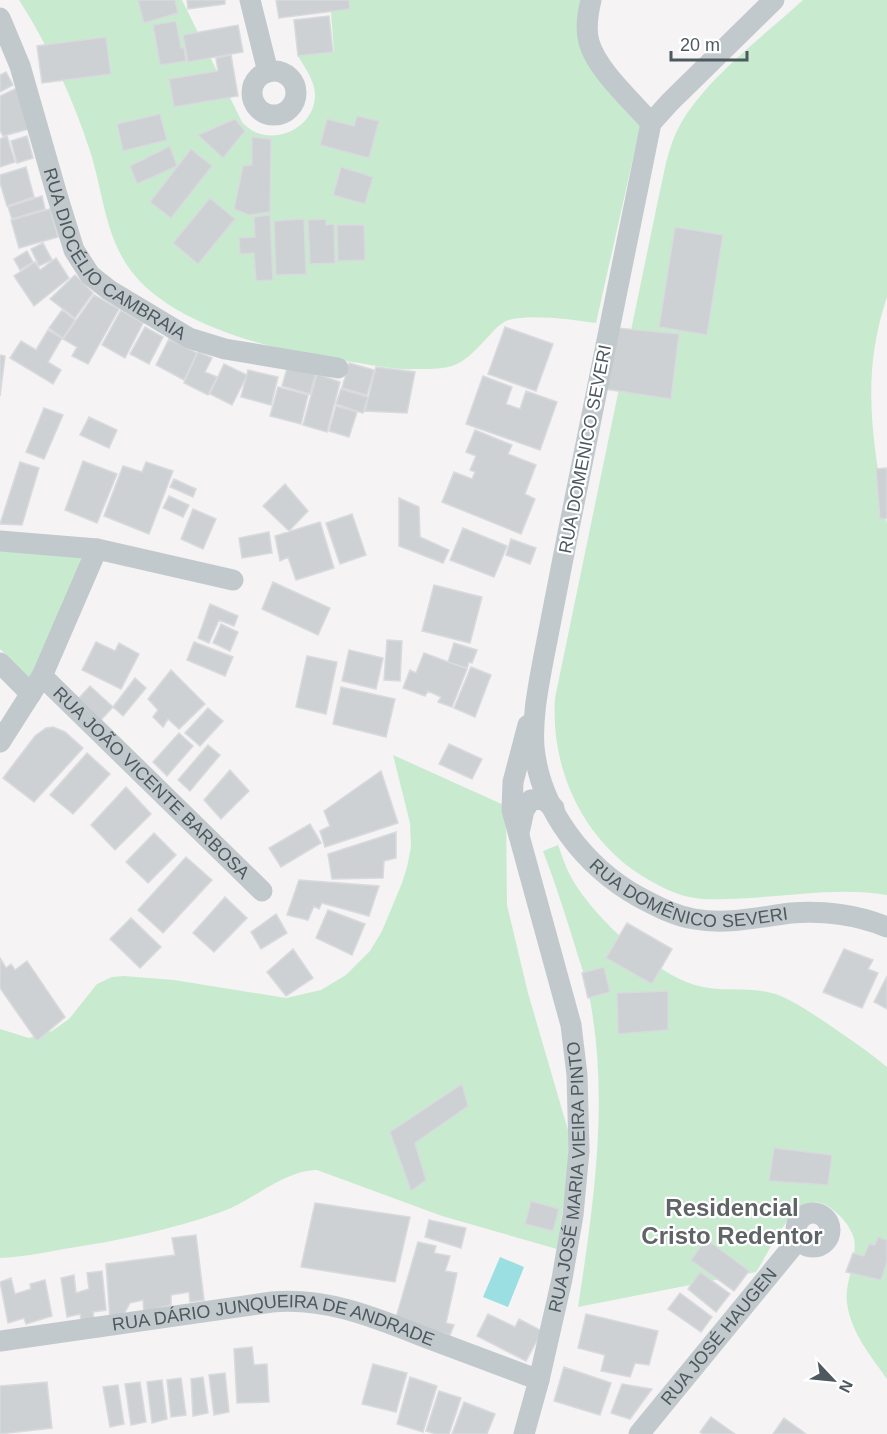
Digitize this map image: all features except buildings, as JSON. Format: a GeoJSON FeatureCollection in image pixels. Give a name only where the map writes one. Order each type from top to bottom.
{"type":"FeatureCollection","features":[{"type":"Feature","properties":{"kind":"street"},"geometry":{"type":"LineString","coordinates":[[249,0],[268,72]]}},
{"type":"Feature","properties":{"kind":"street"},"geometry":{"type":"LineString","coordinates":[[591,0],[587,31],[591,49],[605,71],[651,123],[774,0]]}},
{"type":"Feature","properties":{"kind":"street","name":"RUA DIOCÉLIO CAMBRAIA"},"geometry":{"type":"LineString","coordinates":[[0,18],[20,66],[74,249],[90,275],[109,290],[189,338],[225,349],[338,368]]}},
{"type":"Feature","properties":{"kind":"street","name":"RUA DOMENICO SEVERI"},"geometry":{"type":"LineString","coordinates":[[540,776],[534,747],[534,730],[541,675],[651,123]]}},
{"type":"Feature","properties":{"kind":"street"},"geometry":{"type":"LineString","coordinates":[[0,541],[97,549],[232,580]]}},
{"type":"Feature","properties":{"kind":"street"},"geometry":{"type":"LineString","coordinates":[[0,742],[42,676],[97,549]]}},
{"type":"Feature","properties":{"kind":"street","name":"RUA JOÃO VICENTE BARBOSA"},"geometry":{"type":"LineString","coordinates":[[0,663],[31,694]]}},
{"type":"Feature","properties":{"kind":"street","name":"RUA JOSÉ MARIA VIEIRA PINTO"},"geometry":{"type":"LineString","coordinates":[[526,1433],[562,1279],[573,1215],[579,1151],[577,1075],[571,1025],[512,810],[513,782],[541,675]]}},
{"type":"Feature","properties":{"kind":"street","name":"RUA JOÃO VICENTE BARBOSA"},"geometry":{"type":"LineString","coordinates":[[42,676],[262,891]]}},
{"type":"Feature","properties":{"kind":"street","name":"RUA DOMÊNICO SEVERI"},"geometry":{"type":"LineString","coordinates":[[540,776],[554,808],[576,844],[600,870],[637,896],[679,915],[713,921],[793,913],[832,914],[866,920],[887,927]]}},
{"type":"Feature","properties":{"kind":"street"},"geometry":{"type":"LineString","coordinates":[[518,835],[524,810],[531,800],[543,800],[554,808]]}},
{"type":"Feature","properties":{"kind":"street","name":"RUA JOSÉ HAUGEN"},"geometry":{"type":"LineString","coordinates":[[639,1434],[798,1240]]}},
{"type":"Feature","properties":{"kind":"street","name":"RUA DÁRIO JUNQUEIRA DE ANDRADE"},"geometry":{"type":"LineString","coordinates":[[0,1341],[272,1302],[306,1302],[338,1306],[374,1318],[539,1380]]}},
{"type":"Feature","properties":{"kind":"green space"},"geometry":{"type":"Polygon","coordinates":[[[19,0],[182,0],[242,122],[252,130],[264,135],[276,135],[298,127],[313,108],[315,95],[313,85],[298,56],[334,52],[330,0],[584,0],[581,19],[641,123],[596,323],[550,318],[506,321],[469,356],[455,365],[407,369],[375,366],[291,351],[223,331],[191,317],[162,300],[138,280],[121,255],[103,204],[94,164],[68,92],[50,54],[19,0]]]}},
{"type":"Feature","properties":{"kind":"green space"},"geometry":{"type":"Polygon","coordinates":[[[803,0],[887,0],[887,297],[879,326],[871,383],[877,465],[887,523],[887,895],[827,892],[699,899],[665,889],[626,865],[590,826],[576,803],[566,778],[555,725],[555,698],[666,162],[672,143],[680,125],[704,91],[736,59],[803,0]]]}},
{"type":"Feature","properties":{"kind":"green space"},"geometry":{"type":"Polygon","coordinates":[[[0,551],[86,556],[31,680],[0,649],[0,551]]]}},
{"type":"Feature","properties":{"kind":"green space"},"geometry":{"type":"Polygon","coordinates":[[[393,755],[506,806],[507,905],[528,993],[572,1144],[557,1249],[442,1216],[317,1170],[292,1175],[233,1207],[183,1224],[103,1242],[32,1255],[0,1258],[0,1029],[29,1038],[52,1031],[69,1019],[97,984],[112,977],[174,980],[286,998],[321,990],[346,975],[370,951],[382,931],[407,867],[411,847],[410,823],[393,755]]]}},
{"type":"Feature","properties":{"kind":"green space"},"geometry":{"type":"Polygon","coordinates":[[[558,845],[570,875],[580,891],[608,925],[664,970],[699,986],[760,991],[781,996],[828,1024],[887,1067],[887,1379],[862,1344],[849,1314],[847,1287],[855,1247],[853,1235],[840,1216],[820,1203],[808,1204],[797,1210],[778,1234],[756,1272],[578,1307],[594,1188],[599,1109],[598,1069],[595,1029],[587,984],[543,851],[558,845]]]}},
{"type":"Feature","properties":{"kind":"water"},"geometry":{"type":"Polygon","coordinates":[[[500,1257],[524,1267],[508,1307],[483,1297],[500,1257]]]}},
{"type":"Feature","properties":{"kind":"district","name":"Residencial Cristo Redentor"},"geometry":{"type":"Point","coordinates":[732,1221]}}]}
